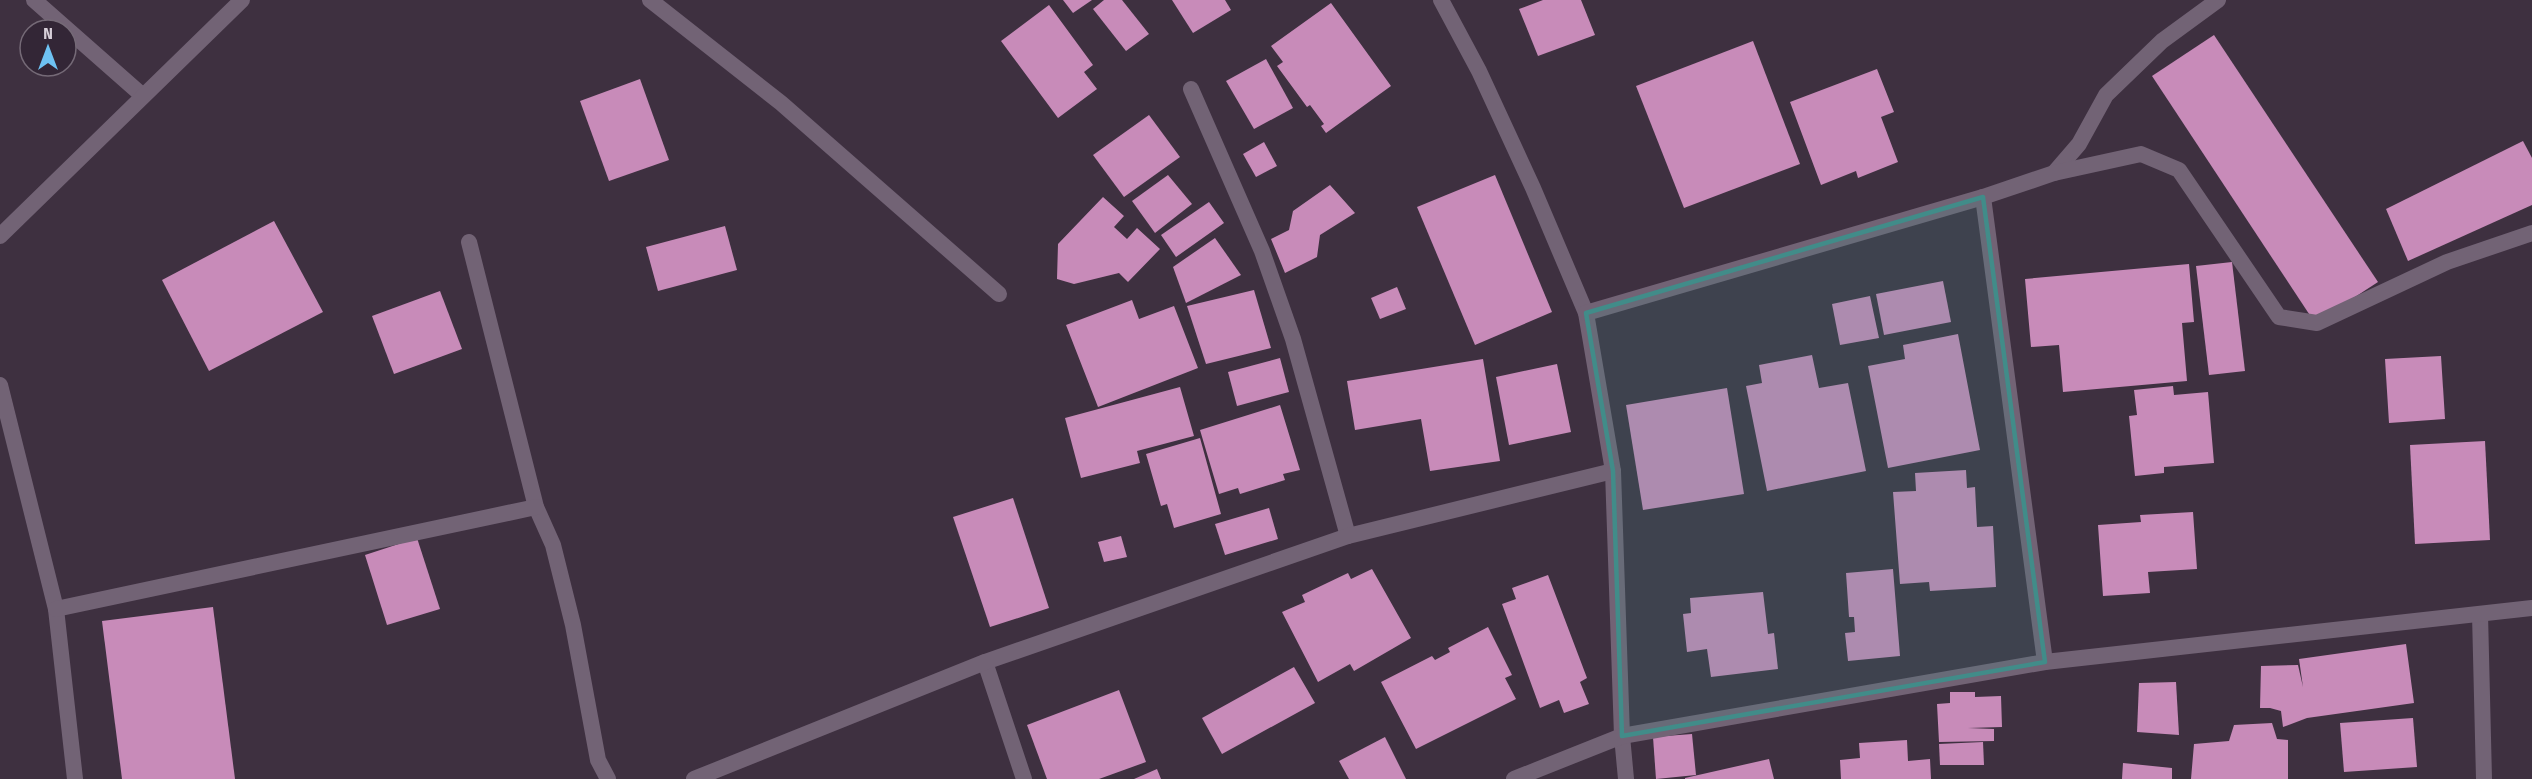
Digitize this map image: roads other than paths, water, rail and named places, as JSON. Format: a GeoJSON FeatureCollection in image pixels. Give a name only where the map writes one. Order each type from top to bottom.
{"type":"FeatureCollection","features":[{"type":"Feature","properties":{"kind":"street"},"geometry":{"type":"LineString","coordinates":[[34,0],[143,96]]}},
{"type":"Feature","properties":{"kind":"street"},"geometry":{"type":"LineString","coordinates":[[0,236],[242,0]]}},
{"type":"Feature","properties":{"kind":"street"},"geometry":{"type":"LineString","coordinates":[[650,0],[780,103],[999,294]]}},
{"type":"Feature","properties":{"kind":"street"},"geometry":{"type":"LineString","coordinates":[[1441,0],[1479,71],[1533,188],[1586,313],[1613,471],[1622,736],[1626,779]]}},
{"type":"Feature","properties":{"kind":"street"},"geometry":{"type":"LineString","coordinates":[[2054,172],[2079,144],[2106,94],[2162,41],[2210,2]]}},
{"type":"Feature","properties":{"kind":"street"},"geometry":{"type":"LineString","coordinates":[[1191,89],[1262,251],[1289,328],[1348,536]]}},
{"type":"Feature","properties":{"kind":"street"},"geometry":{"type":"LineString","coordinates":[[1586,313],[1983,197],[2054,172],[2141,154],[2180,170],[2279,317],[2318,323],[2447,262],[2532,233]]}},
{"type":"Feature","properties":{"kind":"street"},"geometry":{"type":"LineString","coordinates":[[1983,197],[2045,662]]}},
{"type":"Feature","properties":{"kind":"street"},"geometry":{"type":"LineString","coordinates":[[469,242],[536,507],[554,545],[573,625],[598,760],[608,779]]}},
{"type":"Feature","properties":{"kind":"street"},"geometry":{"type":"LineString","coordinates":[[0,385],[56,609],[75,779]]}},
{"type":"Feature","properties":{"kind":"street"},"geometry":{"type":"LineString","coordinates":[[694,779],[985,662],[1348,536],[1613,471]]}},
{"type":"Feature","properties":{"kind":"street"},"geometry":{"type":"LineString","coordinates":[[56,609],[536,507]]}},
{"type":"Feature","properties":{"kind":"street"},"geometry":{"type":"LineString","coordinates":[[1514,779],[1622,736],[2045,662],[2532,608]]}},
{"type":"Feature","properties":{"kind":"street"},"geometry":{"type":"LineString","coordinates":[[2480,614],[2484,779]]}},
{"type":"Feature","properties":{"kind":"street"},"geometry":{"type":"LineString","coordinates":[[985,662],[1024,779]]}}]}
